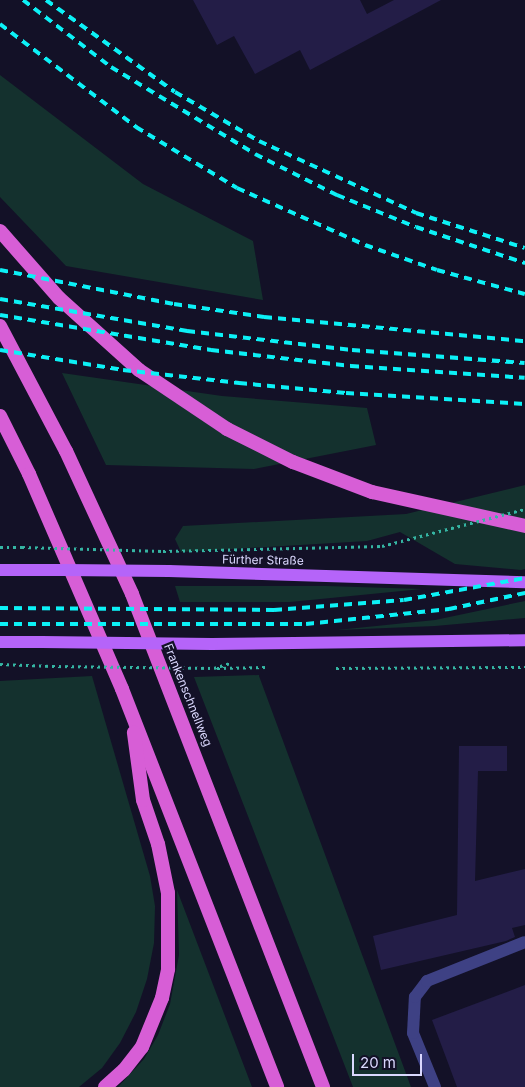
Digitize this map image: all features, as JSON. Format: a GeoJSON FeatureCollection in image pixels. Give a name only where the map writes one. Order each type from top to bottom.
{"type":"FeatureCollection","features":[{"type":"Feature","properties":{"kind":"highway"},"geometry":{"type":"LineString","coordinates":[[0,231],[60,298],[138,370],[227,429],[293,462],[372,492],[525,526]]}},
{"type":"Feature","properties":{"kind":"highway","name":"Frankenschnellweg"},"geometry":{"type":"LineString","coordinates":[[0,326],[66,451],[132,594],[323,1087]]}},
{"type":"Feature","properties":{"kind":"highway"},"geometry":{"type":"LineString","coordinates":[[0,416],[76,580],[131,712],[277,1087]]}},
{"type":"Feature","properties":{"kind":"highway"},"geometry":{"type":"LineString","coordinates":[[105,1087],[124,1070],[142,1047],[162,998],[168,969],[168,893],[158,844],[143,800],[131,712]]}},
{"type":"Feature","properties":{"kind":"main road","name":"Fürther Straße"},"geometry":{"type":"LineString","coordinates":[[0,570],[169,571],[525,582]]}},
{"type":"Feature","properties":{"kind":"main road"},"geometry":{"type":"LineString","coordinates":[[0,642],[212,644],[525,640]]}},
{"type":"Feature","properties":{"kind":"lane"},"geometry":{"type":"LineString","coordinates":[[435,1087],[413,1033],[415,997],[427,981],[525,942]]}},
{"type":"Feature","properties":{"kind":"path"},"geometry":{"type":"LineString","coordinates":[[0,547],[163,551],[382,546],[525,509]]}},
{"type":"Feature","properties":{"kind":"path"},"geometry":{"type":"LineString","coordinates":[[0,664],[214,668],[267,667]]}},
{"type":"Feature","properties":{"kind":"path"},"geometry":{"type":"LineString","coordinates":[[336,668],[525,667]]}},
{"type":"Feature","properties":{"kind":"green space"},"geometry":{"type":"Polygon","coordinates":[[[0,75],[143,184],[253,241],[263,300],[66,266],[0,197],[0,75]]]}},
{"type":"Feature","properties":{"kind":"green space"},"geometry":{"type":"Polygon","coordinates":[[[62,373],[222,396],[367,408],[376,445],[254,469],[106,465],[62,373]]]}},
{"type":"Feature","properties":{"kind":"green space"},"geometry":{"type":"Polygon","coordinates":[[[525,485],[525,569],[521,570],[455,564],[400,532],[367,541],[181,552],[175,539],[183,526],[406,514],[525,485]]]}},
{"type":"Feature","properties":{"kind":"green space"},"geometry":{"type":"Polygon","coordinates":[[[175,586],[326,586],[422,589],[290,602],[180,602],[175,586]]]}},
{"type":"Feature","properties":{"kind":"green space"},"geometry":{"type":"Polygon","coordinates":[[[525,601],[525,618],[435,626],[337,630],[435,620],[525,601]]]}},
{"type":"Feature","properties":{"kind":"green space"},"geometry":{"type":"Polygon","coordinates":[[[259,675],[411,1087],[353,1087],[194,677],[259,675]]]}},
{"type":"Feature","properties":{"kind":"green space"},"geometry":{"type":"Polygon","coordinates":[[[92,676],[150,876],[155,906],[154,943],[147,979],[136,1012],[120,1043],[102,1068],[79,1087],[0,1087],[0,681],[92,676]]]}},
{"type":"Feature","properties":{"kind":"green space"},"geometry":{"type":"Polygon","coordinates":[[[177,890],[252,1087],[118,1087],[144,1059],[158,1035],[170,1004],[179,955],[177,890]]]}},
{"type":"Feature","properties":{"kind":"building"},"geometry":{"type":"Polygon","coordinates":[[[193,0],[360,0],[367,14],[394,0],[441,0],[310,70],[300,50],[255,74],[234,36],[217,45],[193,0]]]}},
{"type":"Feature","properties":{"kind":"building"},"geometry":{"type":"Polygon","coordinates":[[[459,746],[507,746],[507,771],[478,771],[475,881],[525,869],[525,925],[512,928],[515,937],[506,941],[381,970],[373,936],[457,915],[459,746]]]}},
{"type":"Feature","properties":{"kind":"building"},"geometry":{"type":"Polygon","coordinates":[[[525,985],[525,1087],[457,1087],[432,1020],[525,985]]]}},
{"type":"Feature","properties":{"kind":"railway"},"geometry":{"type":"LineString","coordinates":[[23,0],[111,67],[255,154],[337,195],[416,227],[525,263]]}},
{"type":"Feature","properties":{"kind":"railway"},"geometry":{"type":"LineString","coordinates":[[46,0],[175,92],[259,141],[416,213],[525,248]]}},
{"type":"Feature","properties":{"kind":"railway"},"geometry":{"type":"LineString","coordinates":[[0,24],[136,127],[237,188],[365,245],[437,270],[525,294]]}},
{"type":"Feature","properties":{"kind":"railway"},"geometry":{"type":"LineString","coordinates":[[0,270],[174,304],[264,317],[525,341]]}},
{"type":"Feature","properties":{"kind":"railway"},"geometry":{"type":"LineString","coordinates":[[0,299],[187,331],[352,350],[525,363]]}},
{"type":"Feature","properties":{"kind":"railway"},"geometry":{"type":"LineString","coordinates":[[0,315],[211,350],[351,366],[525,378]]}},
{"type":"Feature","properties":{"kind":"railway"},"geometry":{"type":"LineString","coordinates":[[0,350],[123,370],[239,383],[346,393],[525,404]]}},
{"type":"Feature","properties":{"kind":"railway"},"geometry":{"type":"LineString","coordinates":[[0,608],[274,610],[404,600],[525,578]]}},
{"type":"Feature","properties":{"kind":"railway"},"geometry":{"type":"LineString","coordinates":[[0,624],[306,624],[449,609],[525,593]]}}]}
